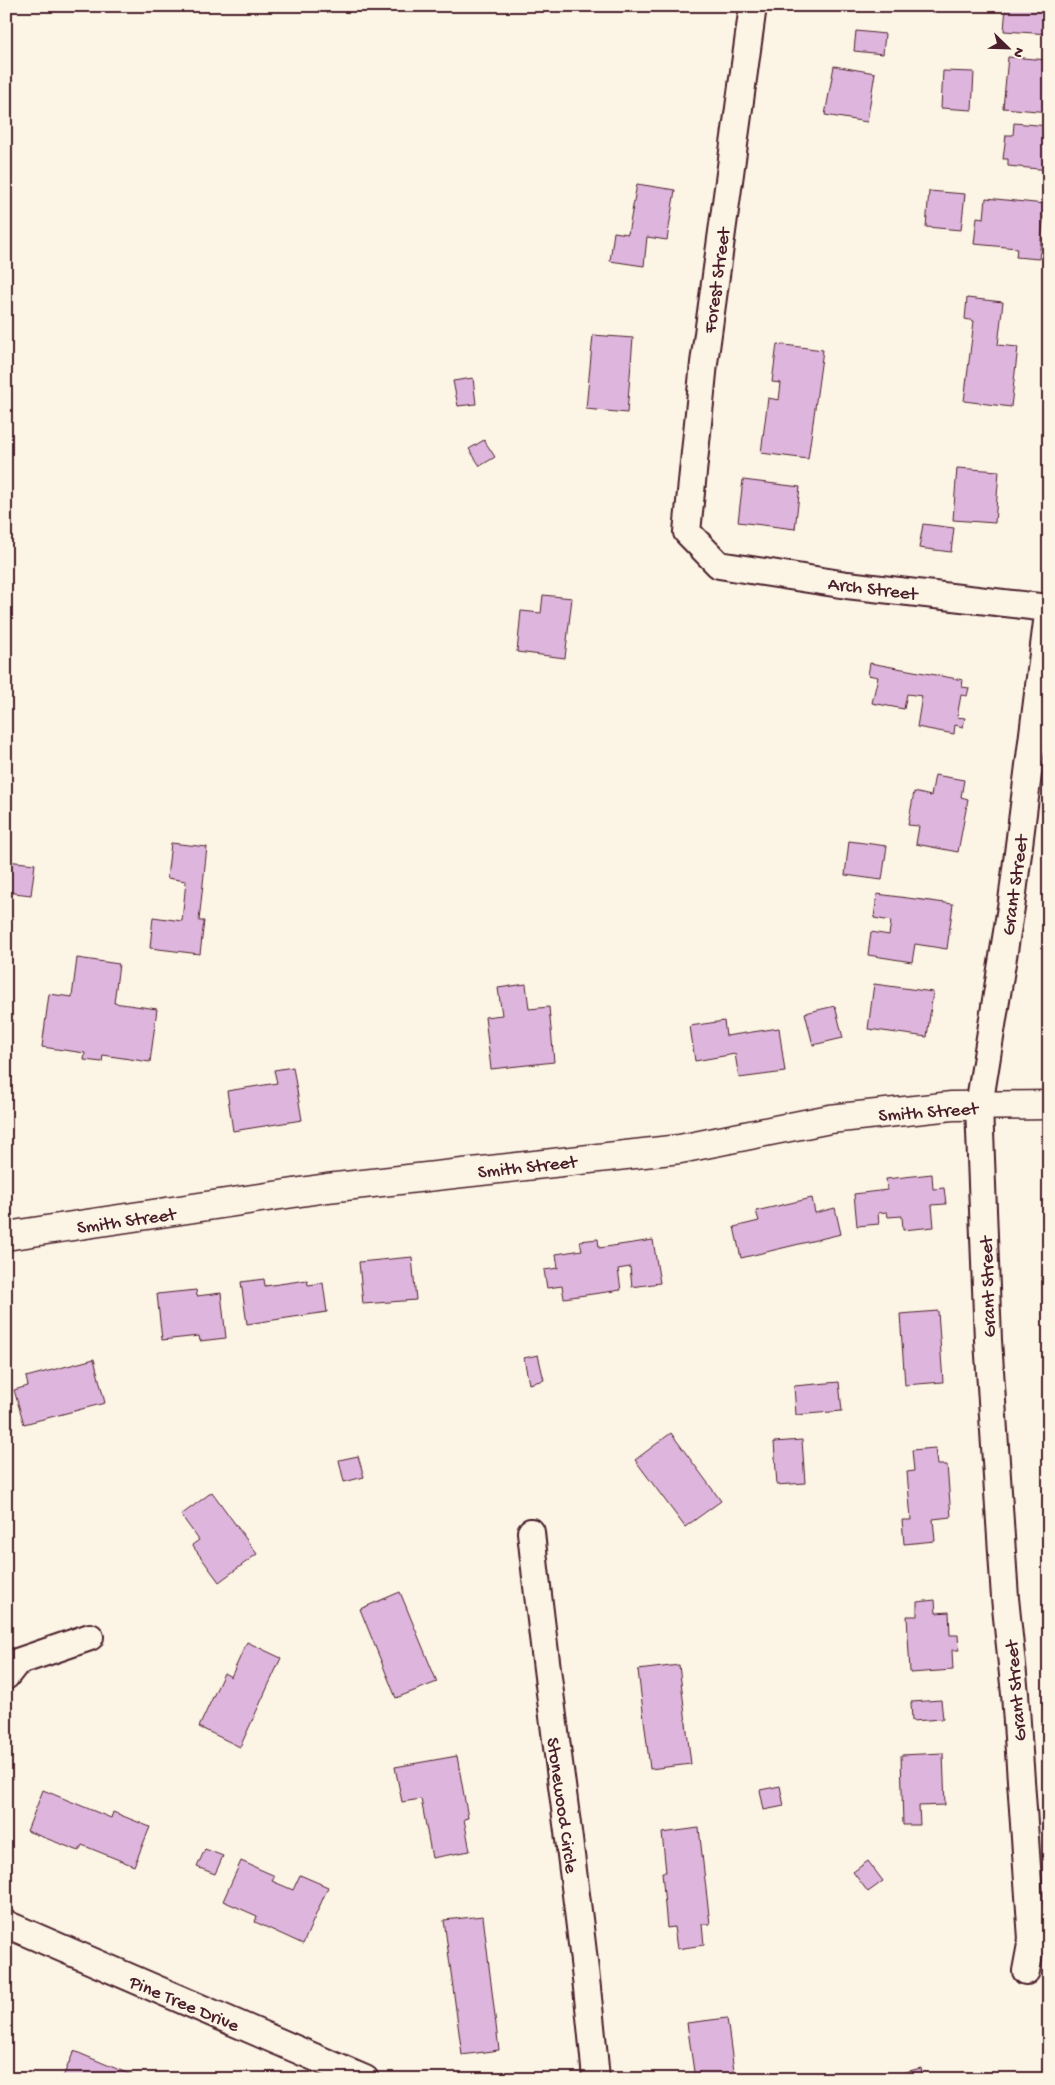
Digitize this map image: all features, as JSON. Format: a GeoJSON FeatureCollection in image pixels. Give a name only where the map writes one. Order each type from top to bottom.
{"type":"FeatureCollection","features":[{"type":"Feature","properties":{"kind":"street","name":"Forest Street"},"geometry":{"type":"LineString","coordinates":[[704,549],[687,532],[704,363],[753,6]]}},
{"type":"Feature","properties":{"kind":"street","name":"Arch Street"},"geometry":{"type":"LineString","coordinates":[[704,549],[719,565],[847,585],[1049,607]]}},
{"type":"Feature","properties":{"kind":"street","name":"Grant Street"},"geometry":{"type":"LineString","coordinates":[[1026,1971],[1032,1939],[1015,1694],[1005,1598],[988,1340],[979,1106],[1012,901],[1049,607]]}},
{"type":"Feature","properties":{"kind":"street","name":"Smith Street"},"geometry":{"type":"LineString","coordinates":[[6,1236],[327,1188],[680,1149],[830,1119],[952,1106],[1049,1105]]}},
{"type":"Feature","properties":{"kind":"street","name":"Stonewood Circle"},"geometry":{"type":"LineString","coordinates":[[531,1532],[544,1661],[588,1985],[596,2079]]}},
{"type":"Feature","properties":{"kind":"street"},"geometry":{"type":"LineString","coordinates":[[6,1676],[17,1662],[90,1637]]}},
{"type":"Feature","properties":{"kind":"street","name":"Pine Tree Drive"},"geometry":{"type":"LineString","coordinates":[[6,1924],[364,2079]]}},
{"type":"Feature","properties":{"kind":"building"},"geometry":{"type":"Polygon","coordinates":[[[1006,6],[1049,6],[1049,34],[1004,31],[1006,6]]]}},
{"type":"Feature","properties":{"kind":"building"},"geometry":{"type":"Polygon","coordinates":[[[856,31],[885,34],[883,54],[854,51],[856,31]]]}},
{"type":"Feature","properties":{"kind":"building"},"geometry":{"type":"Polygon","coordinates":[[[1008,57],[1049,60],[1049,112],[1003,108],[1008,57]]]}},
{"type":"Feature","properties":{"kind":"building"},"geometry":{"type":"Polygon","coordinates":[[[834,66],[875,73],[867,122],[825,115],[834,66]]]}},
{"type":"Feature","properties":{"kind":"building"},"geometry":{"type":"Polygon","coordinates":[[[943,71],[974,72],[972,110],[941,108],[943,71]]]}},
{"type":"Feature","properties":{"kind":"building"},"geometry":{"type":"Polygon","coordinates":[[[1014,123],[1049,126],[1049,170],[1008,166],[1008,159],[1003,159],[1006,135],[1013,135],[1014,123]]]}},
{"type":"Feature","properties":{"kind":"building"},"geometry":{"type":"Polygon","coordinates":[[[637,184],[675,190],[667,240],[647,237],[644,266],[610,261],[614,232],[628,234],[637,184]]]}},
{"type":"Feature","properties":{"kind":"building"},"geometry":{"type":"Polygon","coordinates":[[[929,191],[965,194],[961,230],[926,227],[929,191]]]}},
{"type":"Feature","properties":{"kind":"building"},"geometry":{"type":"Polygon","coordinates":[[[986,198],[1045,204],[1039,259],[1016,257],[1017,248],[974,244],[977,217],[984,218],[986,198]]]}},
{"type":"Feature","properties":{"kind":"building"},"geometry":{"type":"Polygon","coordinates":[[[967,298],[1003,302],[998,345],[1018,347],[1011,407],[964,401],[974,321],[965,319],[967,298]]]}},
{"type":"Feature","properties":{"kind":"building"},"geometry":{"type":"Polygon","coordinates":[[[593,335],[633,338],[627,413],[586,409],[593,335]]]}},
{"type":"Feature","properties":{"kind":"building"},"geometry":{"type":"Polygon","coordinates":[[[777,344],[823,350],[808,459],[761,453],[768,398],[779,400],[781,383],[772,382],[777,344]]]}},
{"type":"Feature","properties":{"kind":"building"},"geometry":{"type":"Polygon","coordinates":[[[473,378],[476,404],[458,406],[453,381],[473,378]]]}},
{"type":"Feature","properties":{"kind":"building"},"geometry":{"type":"Polygon","coordinates":[[[484,440],[495,457],[480,466],[469,449],[484,440]]]}},
{"type":"Feature","properties":{"kind":"building"},"geometry":{"type":"Polygon","coordinates":[[[957,468],[999,471],[995,523],[953,520],[957,468]]]}},
{"type":"Feature","properties":{"kind":"building"},"geometry":{"type":"Polygon","coordinates":[[[743,480],[800,487],[795,529],[738,522],[743,480]]]}},
{"type":"Feature","properties":{"kind":"building"},"geometry":{"type":"Polygon","coordinates":[[[923,524],[954,528],[951,552],[919,548],[923,524]]]}},
{"type":"Feature","properties":{"kind":"building"},"geometry":{"type":"Polygon","coordinates":[[[543,595],[572,598],[565,658],[517,652],[521,611],[541,613],[543,595]]]}},
{"type":"Feature","properties":{"kind":"building"},"geometry":{"type":"Polygon","coordinates":[[[870,663],[963,680],[962,687],[969,688],[967,696],[961,695],[957,717],[965,718],[963,727],[955,725],[954,734],[917,727],[922,696],[907,694],[904,709],[872,703],[878,677],[868,675],[870,663]]]}},
{"type":"Feature","properties":{"kind":"building"},"geometry":{"type":"Polygon","coordinates":[[[935,775],[964,780],[961,797],[968,799],[958,852],[916,844],[919,826],[908,825],[914,792],[931,796],[935,775]]]}},
{"type":"Feature","properties":{"kind":"building"},"geometry":{"type":"Polygon","coordinates":[[[849,841],[887,846],[882,880],[845,875],[849,841]]]}},
{"type":"Feature","properties":{"kind":"building"},"geometry":{"type":"Polygon","coordinates":[[[171,843],[207,847],[199,921],[204,921],[200,954],[150,948],[153,917],[182,921],[186,881],[167,878],[171,843]]]}},
{"type":"Feature","properties":{"kind":"building"},"geometry":{"type":"Polygon","coordinates":[[[6,861],[35,864],[31,895],[6,892],[6,861]]]}},
{"type":"Feature","properties":{"kind":"building"},"geometry":{"type":"Polygon","coordinates":[[[877,894],[953,904],[947,949],[915,944],[912,962],[868,955],[871,932],[889,935],[891,921],[874,918],[877,894]]]}},
{"type":"Feature","properties":{"kind":"building"},"geometry":{"type":"Polygon","coordinates":[[[77,958],[119,964],[114,1003],[157,1009],[150,1062],[103,1055],[102,1062],[84,1060],[85,1053],[42,1047],[49,994],[72,997],[77,958]]]}},
{"type":"Feature","properties":{"kind":"building"},"geometry":{"type":"Polygon","coordinates":[[[526,984],[529,1009],[549,1007],[554,1062],[491,1069],[485,1017],[502,1015],[498,988],[526,984]]]}},
{"type":"Feature","properties":{"kind":"building"},"geometry":{"type":"Polygon","coordinates":[[[874,984],[933,992],[927,1037],[868,1029],[874,984]]]}},
{"type":"Feature","properties":{"kind":"building"},"geometry":{"type":"Polygon","coordinates":[[[835,1006],[843,1038],[813,1045],[805,1013],[835,1006]]]}},
{"type":"Feature","properties":{"kind":"building"},"geometry":{"type":"Polygon","coordinates":[[[724,1021],[726,1036],[779,1028],[785,1072],[739,1078],[735,1054],[695,1061],[690,1026],[724,1021]]]}},
{"type":"Feature","properties":{"kind":"building"},"geometry":{"type":"Polygon","coordinates":[[[293,1067],[302,1120],[233,1131],[227,1091],[277,1083],[274,1070],[293,1067]]]}},
{"type":"Feature","properties":{"kind":"building"},"geometry":{"type":"Polygon","coordinates":[[[932,1174],[933,1189],[944,1188],[946,1204],[932,1205],[934,1227],[903,1230],[902,1216],[888,1217],[887,1212],[878,1213],[879,1224],[857,1226],[854,1194],[887,1190],[886,1179],[932,1174]]]}},
{"type":"Feature","properties":{"kind":"building"},"geometry":{"type":"Polygon","coordinates":[[[812,1198],[815,1213],[835,1208],[841,1234],[741,1258],[734,1227],[759,1221],[756,1211],[812,1198]]]}},
{"type":"Feature","properties":{"kind":"building"},"geometry":{"type":"Polygon","coordinates":[[[598,1239],[599,1248],[653,1240],[660,1283],[632,1287],[630,1267],[618,1269],[621,1290],[564,1298],[562,1286],[547,1288],[544,1270],[558,1268],[556,1254],[582,1250],[580,1241],[598,1239]]]}},
{"type":"Feature","properties":{"kind":"building"},"geometry":{"type":"Polygon","coordinates":[[[412,1257],[416,1300],[363,1304],[359,1262],[412,1257]]]}},
{"type":"Feature","properties":{"kind":"building"},"geometry":{"type":"Polygon","coordinates":[[[264,1279],[265,1286],[307,1280],[308,1285],[323,1283],[327,1312],[247,1324],[241,1282],[264,1279]]]}},
{"type":"Feature","properties":{"kind":"building"},"geometry":{"type":"Polygon","coordinates":[[[196,1290],[197,1296],[221,1293],[226,1338],[200,1341],[199,1336],[162,1340],[157,1294],[196,1290]]]}},
{"type":"Feature","properties":{"kind":"building"},"geometry":{"type":"Polygon","coordinates":[[[938,1311],[943,1382],[905,1385],[900,1314],[938,1311]]]}},
{"type":"Feature","properties":{"kind":"building"},"geometry":{"type":"Polygon","coordinates":[[[538,1355],[544,1380],[529,1384],[524,1358],[538,1355]]]}},
{"type":"Feature","properties":{"kind":"building"},"geometry":{"type":"Polygon","coordinates":[[[94,1359],[105,1403],[24,1424],[14,1390],[28,1386],[26,1377],[94,1359]]]}},
{"type":"Feature","properties":{"kind":"building"},"geometry":{"type":"Polygon","coordinates":[[[839,1382],[842,1411],[796,1415],[794,1386],[839,1382]]]}},
{"type":"Feature","properties":{"kind":"building"},"geometry":{"type":"Polygon","coordinates":[[[671,1433],[721,1501],[685,1527],[635,1460],[671,1433]]]}},
{"type":"Feature","properties":{"kind":"building"},"geometry":{"type":"Polygon","coordinates":[[[802,1440],[805,1483],[777,1485],[774,1442],[802,1440]]]}},
{"type":"Feature","properties":{"kind":"building"},"geometry":{"type":"Polygon","coordinates":[[[935,1448],[937,1465],[947,1465],[951,1517],[933,1519],[935,1541],[904,1544],[902,1520],[911,1520],[907,1472],[914,1471],[912,1450],[935,1448]]]}},
{"type":"Feature","properties":{"kind":"building"},"geometry":{"type":"Polygon","coordinates":[[[358,1456],[364,1477],[344,1482],[339,1460],[358,1456]]]}},
{"type":"Feature","properties":{"kind":"building"},"geometry":{"type":"Polygon","coordinates":[[[212,1492],[257,1554],[219,1582],[192,1545],[199,1540],[181,1515],[212,1492]]]}},
{"type":"Feature","properties":{"kind":"building"},"geometry":{"type":"Polygon","coordinates":[[[400,1592],[437,1682],[396,1698],[360,1609],[400,1592]]]}},
{"type":"Feature","properties":{"kind":"building"},"geometry":{"type":"Polygon","coordinates":[[[935,1600],[936,1613],[949,1612],[950,1635],[958,1635],[959,1650],[952,1650],[953,1670],[910,1673],[907,1616],[917,1616],[917,1602],[935,1600]]]}},
{"type":"Feature","properties":{"kind":"building"},"geometry":{"type":"Polygon","coordinates":[[[247,1642],[281,1658],[240,1747],[199,1727],[224,1673],[231,1677],[247,1642]]]}},
{"type":"Feature","properties":{"kind":"building"},"geometry":{"type":"Polygon","coordinates":[[[679,1665],[691,1764],[650,1769],[638,1670],[679,1665]]]}},
{"type":"Feature","properties":{"kind":"building"},"geometry":{"type":"Polygon","coordinates":[[[941,1700],[943,1719],[912,1721],[911,1702],[941,1700]]]}},
{"type":"Feature","properties":{"kind":"building"},"geometry":{"type":"Polygon","coordinates":[[[943,1753],[945,1805],[919,1806],[920,1825],[903,1825],[901,1755],[943,1753]]]}},
{"type":"Feature","properties":{"kind":"building"},"geometry":{"type":"Polygon","coordinates":[[[457,1756],[468,1818],[464,1819],[470,1851],[432,1858],[421,1799],[402,1802],[395,1767],[457,1756]]]}},
{"type":"Feature","properties":{"kind":"building"},"geometry":{"type":"Polygon","coordinates":[[[780,1786],[784,1806],[764,1810],[760,1790],[780,1786]]]}},
{"type":"Feature","properties":{"kind":"building"},"geometry":{"type":"Polygon","coordinates":[[[43,1790],[111,1818],[113,1812],[150,1827],[134,1866],[82,1845],[79,1851],[27,1831],[43,1790]]]}},
{"type":"Feature","properties":{"kind":"building"},"geometry":{"type":"Polygon","coordinates":[[[699,1828],[710,1924],[702,1924],[704,1945],[677,1949],[674,1927],[667,1928],[662,1872],[666,1872],[662,1833],[699,1828]]]}},
{"type":"Feature","properties":{"kind":"building"},"geometry":{"type":"Polygon","coordinates":[[[205,1849],[223,1856],[215,1874],[197,1867],[205,1849]]]}},
{"type":"Feature","properties":{"kind":"building"},"geometry":{"type":"Polygon","coordinates":[[[241,1861],[275,1876],[272,1881],[293,1890],[300,1875],[328,1887],[303,1944],[255,1922],[257,1916],[223,1901],[241,1861]]]}},
{"type":"Feature","properties":{"kind":"building"},"geometry":{"type":"Polygon","coordinates":[[[868,1861],[883,1881],[868,1892],[853,1872],[868,1861]]]}},
{"type":"Feature","properties":{"kind":"building"},"geometry":{"type":"Polygon","coordinates":[[[483,1916],[499,2050],[462,2055],[444,1920],[483,1916]]]}},
{"type":"Feature","properties":{"kind":"building"},"geometry":{"type":"Polygon","coordinates":[[[727,2018],[735,2079],[695,2079],[687,2023],[727,2018]]]}},
{"type":"Feature","properties":{"kind":"building"},"geometry":{"type":"Polygon","coordinates":[[[74,2051],[141,2079],[62,2079],[74,2051]]]}},
{"type":"Feature","properties":{"kind":"building"},"geometry":{"type":"Polygon","coordinates":[[[921,2068],[923,2079],[878,2079],[921,2068]]]}}]}
